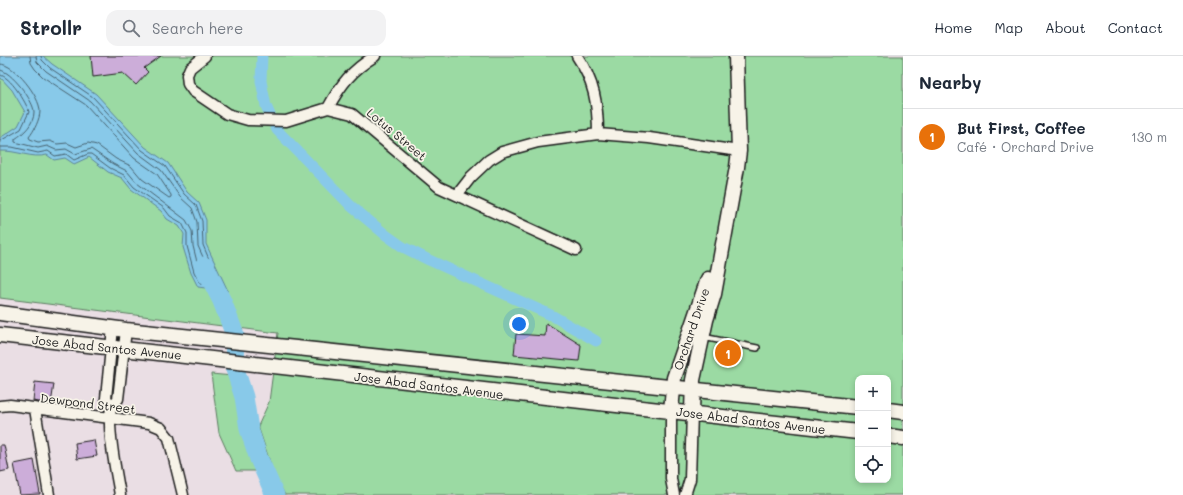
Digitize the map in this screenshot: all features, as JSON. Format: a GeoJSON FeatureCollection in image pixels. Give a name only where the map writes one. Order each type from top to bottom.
{"type":"FeatureCollection","features":[{"type":"Feature","properties":{"kind":"main road","name":"Orchard Drive"},"geometry":{"type":"LineString","coordinates":[[692,412],[692,389],[702,337],[714,294],[739,151],[736,56]]}},
{"type":"Feature","properties":{"kind":"main road","name":"Orchard Drive"},"geometry":{"type":"LineString","coordinates":[[671,411],[672,387],[704,292],[737,167]]}},
{"type":"Feature","properties":{"kind":"main road","name":"Jose Abad Santos Avenue"},"geometry":{"type":"LineString","coordinates":[[0,313],[119,329],[855,407]]}},
{"type":"Feature","properties":{"kind":"main road","name":"Jose Abad Santos Avenue"},"geometry":{"type":"LineString","coordinates":[[0,335],[551,399],[692,412],[855,432]]}},
{"type":"Feature","properties":{"kind":"main road"},"geometry":{"type":"LineString","coordinates":[[891,410],[903,412]]}},
{"type":"Feature","properties":{"kind":"main road"},"geometry":{"type":"LineString","coordinates":[[891,436],[903,438]]}},
{"type":"Feature","properties":{"kind":"street"},"geometry":{"type":"LineString","coordinates":[[205,56],[190,68],[187,76],[188,84],[194,92],[227,114],[248,120],[286,121],[328,108],[340,85],[362,64],[375,56]]}},
{"type":"Feature","properties":{"kind":"street"},"geometry":{"type":"LineString","coordinates":[[577,56],[590,80],[598,106],[598,134]]}},
{"type":"Feature","properties":{"kind":"street","name":"Lotus Street"},"geometry":{"type":"LineString","coordinates":[[328,108],[352,114],[439,186],[576,250]]}},
{"type":"Feature","properties":{"kind":"street"},"geometry":{"type":"LineString","coordinates":[[457,195],[471,177],[489,160],[502,152],[538,142],[598,134],[649,138],[739,151]]}},
{"type":"Feature","properties":{"kind":"street"},"geometry":{"type":"LineString","coordinates":[[119,329],[118,349],[106,398],[112,407],[110,432],[120,495]]}},
{"type":"Feature","properties":{"kind":"street","name":"Dewpond Street"},"geometry":{"type":"LineString","coordinates":[[0,406],[10,405],[35,410],[149,424],[161,428],[168,438],[183,495]]}},
{"type":"Feature","properties":{"kind":"street"},"geometry":{"type":"LineString","coordinates":[[35,410],[49,495]]}},
{"type":"Feature","properties":{"kind":"street","name":"Orchard Drive"},"geometry":{"type":"LineString","coordinates":[[671,411],[671,480],[674,495]]}},
{"type":"Feature","properties":{"kind":"street","name":"Orchard Drive"},"geometry":{"type":"LineString","coordinates":[[685,495],[690,479],[692,412]]}},
{"type":"Feature","properties":{"kind":"lane"},"geometry":{"type":"LineString","coordinates":[[702,337],[757,348]]}},
{"type":"Feature","properties":{"kind":"green space"},"geometry":{"type":"Polygon","coordinates":[[[0,56],[903,56],[903,495],[285,495],[274,474],[258,426],[269,402],[278,333],[0,298],[0,56]]]}},
{"type":"Feature","properties":{"kind":"green space"},"geometry":{"type":"Polygon","coordinates":[[[211,374],[233,376],[259,471],[236,471],[219,433],[211,374]]]}},
{"type":"Feature","properties":{"kind":"water"},"geometry":{"type":"Polygon","coordinates":[[[0,56],[43,56],[52,64],[96,94],[145,147],[168,163],[187,192],[199,203],[206,220],[206,244],[228,291],[198,287],[191,273],[183,247],[184,234],[179,226],[167,219],[161,211],[131,189],[122,178],[108,172],[89,157],[74,164],[65,158],[54,160],[47,155],[36,156],[0,151],[0,138],[18,126],[25,112],[12,90],[0,77],[0,56]]]}},
{"type":"Feature","properties":{"kind":"building"},"geometry":{"type":"Polygon","coordinates":[[[91,56],[161,56],[144,68],[148,72],[136,85],[123,73],[93,77],[91,56]]]}},
{"type":"Feature","properties":{"kind":"building"},"geometry":{"type":"Polygon","coordinates":[[[546,323],[581,345],[579,361],[514,355],[516,334],[545,336],[546,323]]]}},
{"type":"Feature","properties":{"kind":"building"},"geometry":{"type":"Polygon","coordinates":[[[35,382],[54,384],[51,404],[33,401],[35,382]]]}},
{"type":"Feature","properties":{"kind":"building"},"geometry":{"type":"Polygon","coordinates":[[[94,440],[97,456],[77,459],[75,443],[94,440]]]}},
{"type":"Feature","properties":{"kind":"building"},"geometry":{"type":"Polygon","coordinates":[[[0,445],[4,445],[9,470],[0,472],[0,445]]]}},
{"type":"Feature","properties":{"kind":"building"},"geometry":{"type":"Polygon","coordinates":[[[34,460],[40,494],[20,495],[14,464],[34,460]]]}},
{"type":"Feature","properties":{"kind":"waterway"},"geometry":{"type":"LineString","coordinates":[[262,56],[261,81],[266,106],[277,130],[351,206],[403,247],[553,316],[596,341]]}},
{"type":"Feature","properties":{"kind":"waterway"},"geometry":{"type":"LineString","coordinates":[[204,266],[222,301],[235,335],[234,366],[244,397],[249,429],[259,459],[275,495]]}},
{"type":"Feature","properties":{"kind":"place","name":"But First, Coffee"},"geometry":{"type":"Point","coordinates":[728,353]}}]}
